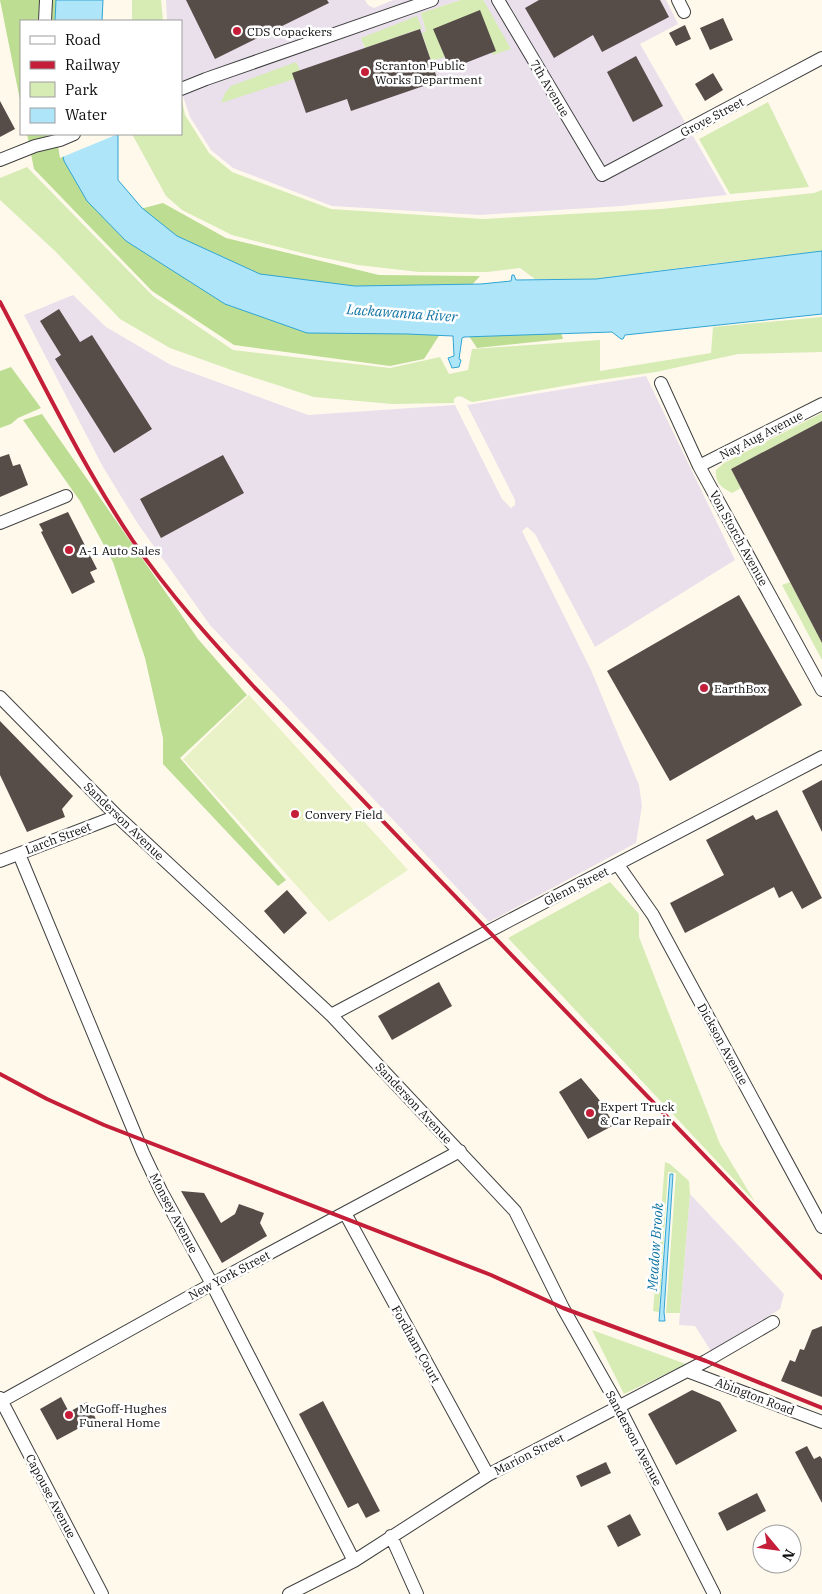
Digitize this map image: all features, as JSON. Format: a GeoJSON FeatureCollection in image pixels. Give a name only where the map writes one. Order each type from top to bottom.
{"type":"FeatureCollection","features":[{"type":"Feature","properties":{"kind":"street"},"geometry":{"type":"LineString","coordinates":[[45,20],[46,0]]}},
{"type":"Feature","properties":{"kind":"street"},"geometry":{"type":"LineString","coordinates":[[182,89],[432,0]]}},
{"type":"Feature","properties":{"kind":"street","name":"7th Avenue"},"geometry":{"type":"LineString","coordinates":[[498,0],[602,175]]}},
{"type":"Feature","properties":{"kind":"street"},"geometry":{"type":"LineString","coordinates":[[678,0],[684,12]]}},
{"type":"Feature","properties":{"kind":"street","name":"Grove Street"},"geometry":{"type":"LineString","coordinates":[[602,175],[822,58]]}},
{"type":"Feature","properties":{"kind":"street"},"geometry":{"type":"LineString","coordinates":[[0,160],[35,146],[45,139],[60,140],[72,135]]}},
{"type":"Feature","properties":{"kind":"street","name":"Von Storch Avenue"},"geometry":{"type":"LineString","coordinates":[[661,383],[699,466],[822,690]]}},
{"type":"Feature","properties":{"kind":"street","name":"Nay Aug Avenue"},"geometry":{"type":"LineString","coordinates":[[699,466],[822,404]]}},
{"type":"Feature","properties":{"kind":"street"},"geometry":{"type":"LineString","coordinates":[[0,523],[66,496]]}},
{"type":"Feature","properties":{"kind":"street","name":"Sanderson Avenue"},"geometry":{"type":"LineString","coordinates":[[0,697],[117,816],[331,1015],[515,1210],[563,1308],[619,1407],[714,1594]]}},
{"type":"Feature","properties":{"kind":"street","name":"Glenn Street"},"geometry":{"type":"LineString","coordinates":[[331,1015],[822,757]]}},
{"type":"Feature","properties":{"kind":"street","name":"Larch Street"},"geometry":{"type":"LineString","coordinates":[[0,861],[117,816]]}},
{"type":"Feature","properties":{"kind":"street","name":"Monsey Avenue"},"geometry":{"type":"LineString","coordinates":[[19,854],[143,1153],[354,1560]]}},
{"type":"Feature","properties":{"kind":"street","name":"Dickson Avenue"},"geometry":{"type":"LineString","coordinates":[[618,865],[652,916],[822,1227]]}},
{"type":"Feature","properties":{"kind":"street","name":"New York Street"},"geometry":{"type":"LineString","coordinates":[[1,1401],[212,1284],[460,1151]]}},
{"type":"Feature","properties":{"kind":"street","name":"Fordham Court"},"geometry":{"type":"LineString","coordinates":[[345,1213],[488,1475]]}},
{"type":"Feature","properties":{"kind":"street","name":"Marion Street"},"geometry":{"type":"LineString","coordinates":[[289,1594],[354,1560],[488,1475],[687,1371],[774,1322]]}},
{"type":"Feature","properties":{"kind":"street","name":"Abington Road"},"geometry":{"type":"LineString","coordinates":[[687,1371],[822,1422]]}},
{"type":"Feature","properties":{"kind":"street","name":"Capouse Avenue"},"geometry":{"type":"LineString","coordinates":[[1,1401],[102,1594]]}},
{"type":"Feature","properties":{"kind":"street"},"geometry":{"type":"LineString","coordinates":[[391,1536],[417,1594]]}},
{"type":"Feature","properties":{"kind":"shaded area"},"geometry":{"type":"Polygon","coordinates":[[[166,0],[365,0],[368,5],[374,8],[393,0],[461,0],[421,13],[426,31],[423,33],[433,29],[510,49],[482,0],[666,0],[678,24],[640,44],[727,195],[621,206],[480,215],[332,206],[233,168],[211,150],[190,117],[182,93],[182,20],[167,20],[166,0]],[[410,20],[362,38],[364,47],[422,29],[410,20]]]}},
{"type":"Feature","properties":{"kind":"shaded area"},"geometry":{"type":"Polygon","coordinates":[[[73,295],[106,327],[171,365],[308,415],[455,405],[502,499],[511,508],[515,505],[515,500],[467,405],[646,376],[735,560],[595,647],[535,534],[527,527],[522,531],[591,670],[639,785],[642,806],[636,843],[489,922],[210,625],[138,524],[103,467],[24,315],[73,295]]]}},
{"type":"Feature","properties":{"kind":"shaded area"},"geometry":{"type":"Polygon","coordinates":[[[690,1194],[784,1294],[780,1309],[711,1351],[695,1326],[679,1325],[690,1194]]]}},
{"type":"Feature","properties":{"kind":"green space"},"geometry":{"type":"Polygon","coordinates":[[[0,0],[64,0],[62,20],[20,20],[20,100],[0,0]]]}},
{"type":"Feature","properties":{"kind":"green space"},"geometry":{"type":"Polygon","coordinates":[[[132,0],[161,0],[163,20],[132,20],[132,0]]]}},
{"type":"Feature","properties":{"kind":"green space"},"geometry":{"type":"Polygon","coordinates":[[[461,0],[484,1],[511,49],[493,55],[492,52],[434,29],[445,57],[431,61],[422,33],[426,31],[421,13],[461,0]]]}},
{"type":"Feature","properties":{"kind":"green space"},"geometry":{"type":"Polygon","coordinates":[[[417,16],[422,29],[365,48],[361,38],[417,16]]]}},
{"type":"Feature","properties":{"kind":"green space"},"geometry":{"type":"Polygon","coordinates":[[[296,62],[300,70],[294,79],[221,103],[225,93],[231,86],[296,62]]]}},
{"type":"Feature","properties":{"kind":"green space"},"geometry":{"type":"Polygon","coordinates":[[[182,101],[185,115],[209,153],[232,172],[331,209],[483,219],[661,209],[814,193],[822,190],[822,251],[596,279],[535,279],[520,268],[487,272],[419,272],[358,265],[232,235],[182,210],[166,196],[133,135],[182,135],[182,101]]]}},
{"type":"Feature","properties":{"kind":"green space"},"geometry":{"type":"Polygon","coordinates":[[[768,102],[809,187],[730,194],[699,139],[768,102]]]}},
{"type":"Feature","properties":{"kind":"green space"},"geometry":{"type":"Polygon","coordinates":[[[27,135],[73,135],[121,214],[163,203],[226,238],[379,275],[480,276],[471,286],[424,359],[390,366],[234,345],[152,291],[34,169],[27,135]]]}},
{"type":"Feature","properties":{"kind":"green space"},"geometry":{"type":"Polygon","coordinates":[[[27,167],[153,296],[233,350],[390,368],[440,357],[449,374],[468,370],[472,349],[600,340],[600,371],[711,353],[713,327],[822,317],[822,352],[738,354],[656,372],[473,402],[459,396],[454,399],[454,403],[392,404],[314,397],[170,348],[120,319],[56,252],[0,200],[0,178],[27,167]]]}},
{"type":"Feature","properties":{"kind":"green space"},"geometry":{"type":"Polygon","coordinates":[[[559,326],[563,339],[477,348],[469,336],[559,326]]]}},
{"type":"Feature","properties":{"kind":"green space"},"geometry":{"type":"Polygon","coordinates":[[[11,367],[41,408],[0,428],[0,371],[11,367]]]}},
{"type":"Feature","properties":{"kind":"green space"},"geometry":{"type":"Polygon","coordinates":[[[822,413],[822,421],[731,469],[741,488],[732,493],[720,484],[716,470],[724,463],[822,413]]]}},
{"type":"Feature","properties":{"kind":"green space"},"geometry":{"type":"Polygon","coordinates":[[[42,414],[198,639],[247,695],[180,758],[286,880],[278,886],[163,764],[163,738],[145,658],[113,562],[80,501],[23,420],[42,414]]]}},
{"type":"Feature","properties":{"kind":"green space"},"geometry":{"type":"Polygon","coordinates":[[[790,582],[822,643],[822,660],[782,585],[790,582]]]}},
{"type":"Feature","properties":{"kind":"green space","name":"Convery Field"},"geometry":{"type":"Polygon","coordinates":[[[249,695],[408,870],[329,922],[183,759],[249,695]]]}},
{"type":"Feature","properties":{"kind":"green space"},"geometry":{"type":"Polygon","coordinates":[[[610,882],[639,914],[639,937],[720,1144],[755,1202],[508,938],[610,882]]]}},
{"type":"Feature","properties":{"kind":"green space"},"geometry":{"type":"Polygon","coordinates":[[[665,1162],[670,1164],[689,1181],[690,1194],[680,1313],[666,1313],[676,1173],[668,1172],[659,1312],[653,1311],[665,1162]]]}},
{"type":"Feature","properties":{"kind":"green space"},"geometry":{"type":"Polygon","coordinates":[[[592,1330],[686,1364],[624,1394],[592,1330]]]}},
{"type":"Feature","properties":{"kind":"water"},"geometry":{"type":"Polygon","coordinates":[[[56,0],[103,0],[102,20],[55,20],[56,0]]]}},
{"type":"Feature","properties":{"kind":"water","name":"Lackawanna River"},"geometry":{"type":"Polygon","coordinates":[[[58,135],[118,135],[118,180],[142,208],[177,236],[260,274],[355,286],[481,284],[511,281],[512,275],[514,275],[516,280],[596,279],[822,251],[822,314],[625,335],[623,339],[612,332],[464,337],[462,338],[459,367],[452,368],[448,358],[454,356],[453,336],[307,333],[225,304],[126,241],[87,201],[64,161],[58,135]]]}},
{"type":"Feature","properties":{"kind":"water"},"geometry":{"type":"Polygon","coordinates":[[[670,1174],[673,1174],[665,1321],[659,1321],[670,1174]]]}},
{"type":"Feature","properties":{"kind":"pier"},"geometry":{"type":"Polygon","coordinates":[[[56,135],[116,135],[60,158],[56,135]]]}},
{"type":"Feature","properties":{"kind":"building","name":"CDS Copackers"},"geometry":{"type":"Polygon","coordinates":[[[186,0],[327,0],[329,3],[215,59],[186,0]]]}},
{"type":"Feature","properties":{"kind":"building"},"geometry":{"type":"Polygon","coordinates":[[[539,0],[660,0],[669,17],[602,52],[593,35],[554,58],[525,8],[539,0]]]}},
{"type":"Feature","properties":{"kind":"building"},"geometry":{"type":"Polygon","coordinates":[[[480,10],[496,51],[450,69],[433,29],[480,10]]]}},
{"type":"Feature","properties":{"kind":"building"},"geometry":{"type":"Polygon","coordinates":[[[723,18],[733,40],[710,50],[700,28],[723,18]]]}},
{"type":"Feature","properties":{"kind":"building"},"geometry":{"type":"Polygon","coordinates":[[[685,25],[691,39],[676,46],[669,33],[685,25]]]}},
{"type":"Feature","properties":{"kind":"building","name":"Scranton Public Works Department"},"geometry":{"type":"Polygon","coordinates":[[[420,29],[438,81],[351,111],[347,99],[306,113],[292,73],[420,29]]]}},
{"type":"Feature","properties":{"kind":"building"},"geometry":{"type":"Polygon","coordinates":[[[636,56],[663,106],[633,122],[607,72],[636,56]]]}},
{"type":"Feature","properties":{"kind":"building"},"geometry":{"type":"Polygon","coordinates":[[[713,73],[723,90],[705,101],[695,84],[713,73]]]}},
{"type":"Feature","properties":{"kind":"building"},"geometry":{"type":"Polygon","coordinates":[[[0,101],[15,129],[0,137],[0,101]]]}},
{"type":"Feature","properties":{"kind":"building"},"geometry":{"type":"Polygon","coordinates":[[[59,309],[80,342],[92,335],[152,429],[114,453],[55,359],[61,355],[40,321],[59,309]]]}},
{"type":"Feature","properties":{"kind":"building"},"geometry":{"type":"Polygon","coordinates":[[[822,421],[822,643],[731,469],[822,421]]]}},
{"type":"Feature","properties":{"kind":"building"},"geometry":{"type":"Polygon","coordinates":[[[9,454],[13,466],[20,464],[28,485],[0,497],[0,457],[9,454]]]}},
{"type":"Feature","properties":{"kind":"building"},"geometry":{"type":"Polygon","coordinates":[[[223,455],[244,493],[161,538],[140,499],[223,455]]]}},
{"type":"Feature","properties":{"kind":"building","name":"A-1 Auto Sales"},"geometry":{"type":"Polygon","coordinates":[[[68,512],[97,569],[90,572],[95,582],[72,594],[41,532],[43,531],[39,524],[68,512]]]}},
{"type":"Feature","properties":{"kind":"building","name":"EarthBox"},"geometry":{"type":"Polygon","coordinates":[[[739,595],[802,705],[670,781],[607,671],[739,595]]]}},
{"type":"Feature","properties":{"kind":"building"},"geometry":{"type":"Polygon","coordinates":[[[0,721],[73,796],[62,809],[65,817],[27,832],[0,775],[0,721]]]}},
{"type":"Feature","properties":{"kind":"building"},"geometry":{"type":"Polygon","coordinates":[[[822,780],[822,832],[802,791],[822,780]]]}},
{"type":"Feature","properties":{"kind":"building"},"geometry":{"type":"Polygon","coordinates":[[[777,810],[822,898],[802,909],[792,891],[779,898],[774,887],[685,933],[670,903],[724,875],[706,840],[753,815],[756,820],[777,810]]]}},
{"type":"Feature","properties":{"kind":"building"},"geometry":{"type":"Polygon","coordinates":[[[287,890],[307,913],[284,934],[264,911],[287,890]]]}},
{"type":"Feature","properties":{"kind":"building"},"geometry":{"type":"Polygon","coordinates":[[[439,982],[452,1006],[392,1040],[378,1016],[439,982]]]}},
{"type":"Feature","properties":{"kind":"building","name":"Expert Truck & Car Repair"},"geometry":{"type":"Polygon","coordinates":[[[581,1078],[601,1102],[614,1125],[588,1139],[559,1092],[581,1078]]]}},
{"type":"Feature","properties":{"kind":"building"},"geometry":{"type":"Polygon","coordinates":[[[181,1191],[204,1193],[221,1223],[235,1214],[239,1204],[264,1213],[260,1223],[267,1236],[222,1263],[181,1191]]]}},
{"type":"Feature","properties":{"kind":"building"},"geometry":{"type":"Polygon","coordinates":[[[822,1326],[822,1397],[781,1381],[790,1360],[795,1362],[800,1349],[804,1350],[812,1330],[822,1326]]]}},
{"type":"Feature","properties":{"kind":"building"},"geometry":{"type":"Polygon","coordinates":[[[692,1390],[720,1402],[737,1431],[676,1465],[648,1414],[692,1390]]]}},
{"type":"Feature","properties":{"kind":"building","name":"McGoff-Hughes Funeral Home"},"geometry":{"type":"Polygon","coordinates":[[[61,1397],[69,1412],[87,1402],[96,1419],[57,1440],[40,1409],[61,1397]]]}},
{"type":"Feature","properties":{"kind":"building"},"geometry":{"type":"Polygon","coordinates":[[[323,1401],[380,1511],[366,1518],[358,1503],[348,1508],[299,1414],[323,1401]]]}},
{"type":"Feature","properties":{"kind":"building"},"geometry":{"type":"Polygon","coordinates":[[[807,1446],[814,1459],[820,1456],[822,1459],[822,1503],[795,1452],[807,1446]]]}},
{"type":"Feature","properties":{"kind":"building"},"geometry":{"type":"Polygon","coordinates":[[[606,1462],[611,1473],[581,1487],[576,1476],[606,1462]]]}},
{"type":"Feature","properties":{"kind":"building"},"geometry":{"type":"Polygon","coordinates":[[[757,1493],[766,1511],[727,1531],[718,1513],[757,1493]]]}},
{"type":"Feature","properties":{"kind":"building"},"geometry":{"type":"Polygon","coordinates":[[[630,1514],[641,1535],[618,1547],[607,1526],[630,1514]]]}},
{"type":"Feature","properties":{"kind":"railway"},"geometry":{"type":"LineString","coordinates":[[0,302],[114,512],[147,561],[191,617],[255,688],[822,1278]]}},
{"type":"Feature","properties":{"kind":"railway"},"geometry":{"type":"LineString","coordinates":[[0,1074],[47,1099],[104,1125],[491,1275],[563,1308],[706,1361],[822,1408]]}},
{"type":"Feature","properties":{"kind":"place","name":"CDS Copackers"},"geometry":{"type":"Point","coordinates":[237,31]}},
{"type":"Feature","properties":{"kind":"place","name":"Scranton Public Works Department"},"geometry":{"type":"Point","coordinates":[365,72]}},
{"type":"Feature","properties":{"kind":"place","name":"A-1 Auto Sales"},"geometry":{"type":"Point","coordinates":[69,550]}},
{"type":"Feature","properties":{"kind":"place","name":"EarthBox"},"geometry":{"type":"Point","coordinates":[704,688]}},
{"type":"Feature","properties":{"kind":"place","name":"Convery Field"},"geometry":{"type":"Point","coordinates":[295,814]}},
{"type":"Feature","properties":{"kind":"place","name":"Expert Truck & Car Repair"},"geometry":{"type":"Point","coordinates":[590,1113]}},
{"type":"Feature","properties":{"kind":"place","name":"McGoff-Hughes Funeral Home"},"geometry":{"type":"Point","coordinates":[69,1415]}},
{"type":"Feature","properties":{"kind":"water label","name":"Meadow Brook"},"geometry":{"type":"Point","coordinates":[655,1247]}}]}
